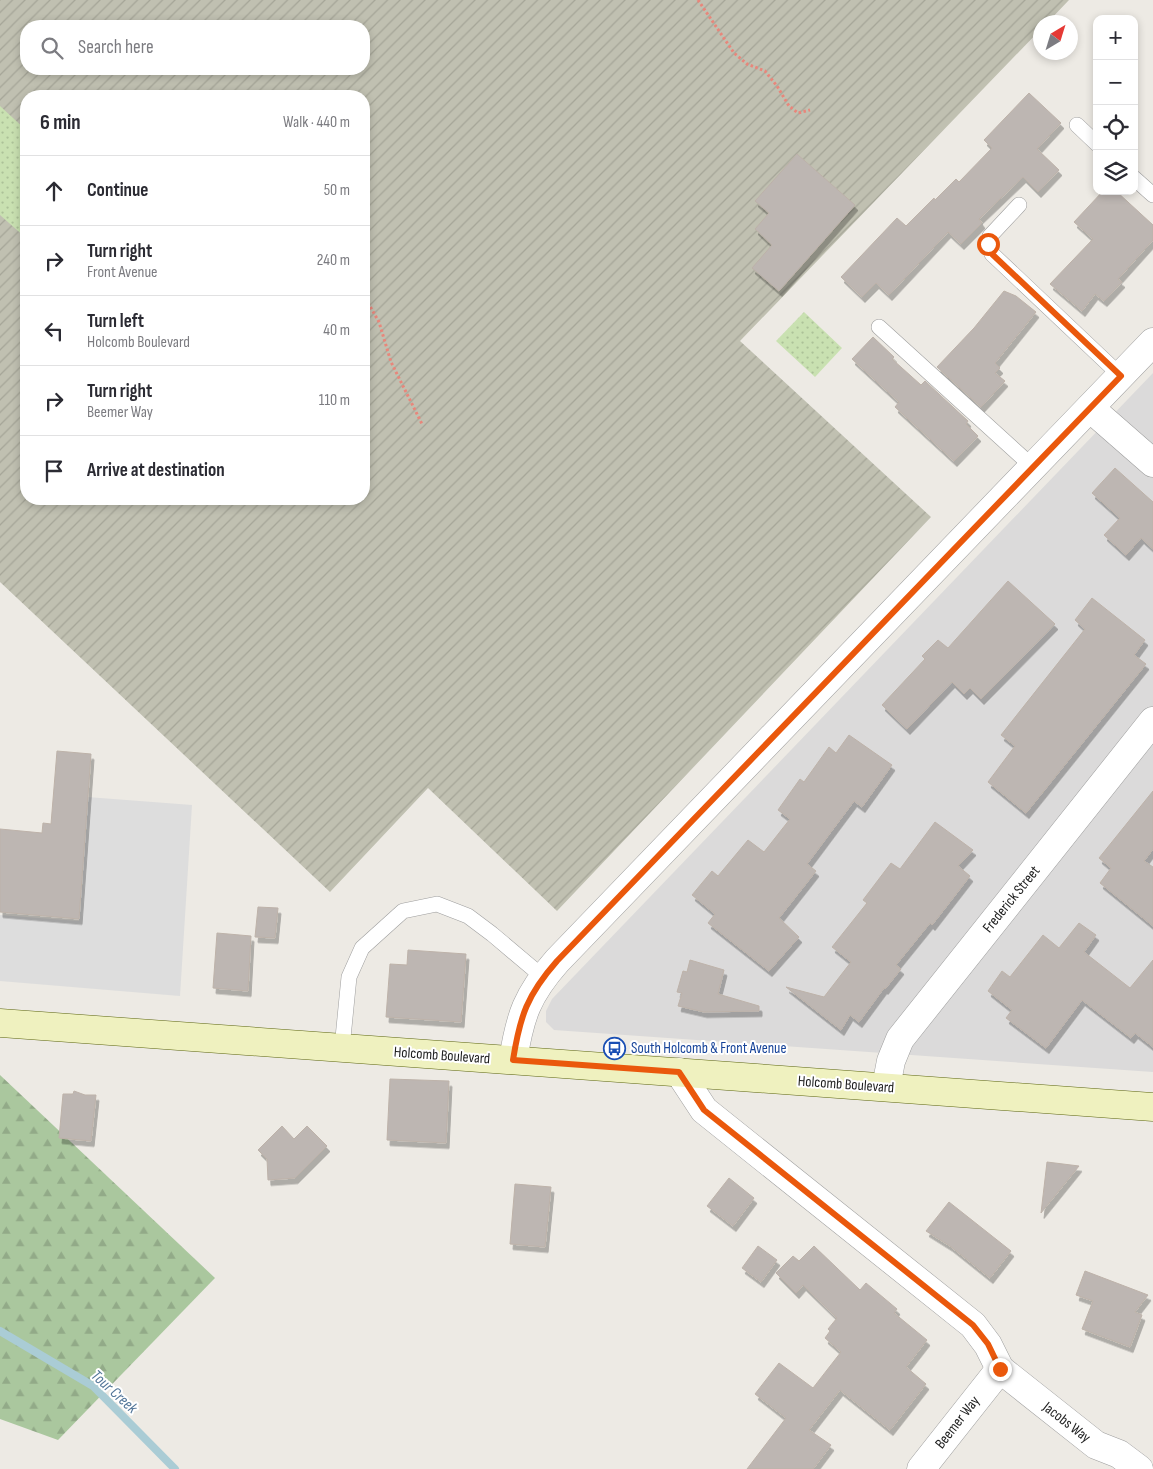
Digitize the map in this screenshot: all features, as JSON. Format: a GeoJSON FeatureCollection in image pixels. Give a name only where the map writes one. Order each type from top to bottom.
{"type":"FeatureCollection","features":[{"type":"Feature","properties":{"kind":"street"},"geometry":{"type":"LineString","coordinates":[[513,1060],[517,1033],[525,1007],[543,977],[596,919],[1153,342]]}},
{"type":"Feature","properties":{"kind":"street"},"geometry":{"type":"LineString","coordinates":[[1090,408],[1153,463]]}},
{"type":"Feature","properties":{"kind":"street","name":"Frederick Street"},"geometry":{"type":"LineString","coordinates":[[886,1087],[891,1061],[900,1039],[1153,721]]}},
{"type":"Feature","properties":{"kind":"street","name":"Holcomb Boulevard"},"geometry":{"type":"LineString","coordinates":[[0,1023],[1153,1107]]}},
{"type":"Feature","properties":{"kind":"street"},"geometry":{"type":"LineString","coordinates":[[679,1072],[704,1110],[973,1325],[988,1344],[1000,1369]]}},
{"type":"Feature","properties":{"kind":"street","name":"Beemer Way"},"geometry":{"type":"LineString","coordinates":[[921,1469],[1000,1369]]}},
{"type":"Feature","properties":{"kind":"street","name":"Jacobs Way"},"geometry":{"type":"LineString","coordinates":[[1000,1369],[1096,1445],[1119,1454],[1139,1469]]}},
{"type":"Feature","properties":{"kind":"lane"},"geometry":{"type":"LineString","coordinates":[[1076,126],[1093,141]]}},
{"type":"Feature","properties":{"kind":"lane"},"geometry":{"type":"LineString","coordinates":[[1138,182],[1153,195]]}},
{"type":"Feature","properties":{"kind":"lane"},"geometry":{"type":"LineString","coordinates":[[1019,205],[990,236],[988,244],[992,254],[1121,376]]}},
{"type":"Feature","properties":{"kind":"lane"},"geometry":{"type":"LineString","coordinates":[[879,327],[1033,466]]}},
{"type":"Feature","properties":{"kind":"lane"},"geometry":{"type":"LineString","coordinates":[[342,1048],[349,977],[362,948],[403,912],[437,904],[468,916],[543,977]]}},
{"type":"Feature","properties":{"kind":"path"},"geometry":{"type":"LineString","coordinates":[[698,0],[734,52],[747,64],[765,72],[778,86],[789,106],[798,114],[810,110]]}},
{"type":"Feature","properties":{"kind":"path"},"geometry":{"type":"LineString","coordinates":[[370,306],[379,322],[392,362],[422,424]]}},
{"type":"Feature","properties":{"kind":"shaded area"},"geometry":{"type":"Polygon","coordinates":[[[0,0],[1069,0],[1055,15],[1033,15],[1033,37],[740,341],[931,517],[557,911],[428,788],[330,892],[0,582],[0,0]]]}},
{"type":"Feature","properties":{"kind":"shaded area"},"geometry":{"type":"Polygon","coordinates":[[[1153,373],[1153,1072],[554,1030],[546,1022],[546,1011],[552,999],[1153,373]]]}},
{"type":"Feature","properties":{"kind":"shaded area"},"geometry":{"type":"Polygon","coordinates":[[[87,797],[192,805],[180,996],[0,981],[0,915],[79,921],[87,797]]]}},
{"type":"Feature","properties":{"kind":"green space"},"geometry":{"type":"Polygon","coordinates":[[[0,106],[20,124],[20,233],[0,215],[0,106]]]}},
{"type":"Feature","properties":{"kind":"green space"},"geometry":{"type":"Polygon","coordinates":[[[804,312],[842,348],[815,377],[776,341],[804,312]]]}},
{"type":"Feature","properties":{"kind":"green space"},"geometry":{"type":"Polygon","coordinates":[[[0,1075],[215,1278],[58,1440],[0,1419],[0,1075]]]}},
{"type":"Feature","properties":{"kind":"building"},"geometry":{"type":"Polygon","coordinates":[[[1029,93],[1061,123],[1037,149],[1059,170],[1038,192],[1023,177],[979,219],[982,223],[961,244],[948,232],[889,295],[876,283],[862,297],[841,277],[897,218],[906,226],[956,179],[959,182],[992,148],[984,140],[1029,93]]]}},
{"type":"Feature","properties":{"kind":"building"},"geometry":{"type":"Polygon","coordinates":[[[797,154],[855,205],[779,291],[752,268],[772,245],[755,229],[769,213],[755,201],[797,154]]]}},
{"type":"Feature","properties":{"kind":"building"},"geometry":{"type":"Polygon","coordinates":[[[1099,195],[1120,195],[1153,225],[1153,240],[1118,279],[1122,282],[1104,301],[1095,294],[1082,311],[1050,284],[1093,239],[1074,222],[1099,195]]]}},
{"type":"Feature","properties":{"kind":"building"},"geometry":{"type":"Polygon","coordinates":[[[1004,291],[1016,296],[1036,312],[995,363],[1000,368],[995,373],[1005,381],[981,407],[937,367],[974,328],[1004,291]]]}},
{"type":"Feature","properties":{"kind":"building"},"geometry":{"type":"Polygon","coordinates":[[[873,337],[894,357],[892,359],[921,385],[925,381],[968,421],[966,424],[978,436],[954,461],[895,407],[899,402],[852,359],[873,337]]]}},
{"type":"Feature","properties":{"kind":"building"},"geometry":{"type":"Polygon","coordinates":[[[1115,468],[1153,502],[1153,549],[1141,538],[1126,555],[1104,535],[1120,518],[1092,493],[1115,468]]]}},
{"type":"Feature","properties":{"kind":"building"},"geometry":{"type":"Polygon","coordinates":[[[1008,581],[1055,624],[981,699],[970,688],[964,694],[952,682],[907,729],[882,705],[925,659],[922,656],[938,640],[948,648],[1008,581]]]}},
{"type":"Feature","properties":{"kind":"building"},"geometry":{"type":"Polygon","coordinates":[[[1092,598],[1145,640],[1134,655],[1146,664],[1026,813],[988,782],[1015,746],[1001,735],[1085,629],[1075,620],[1092,598]]]}},
{"type":"Feature","properties":{"kind":"building"},"geometry":{"type":"Polygon","coordinates":[[[849,735],[892,765],[862,807],[854,801],[807,864],[816,871],[779,918],[799,937],[769,971],[708,923],[715,914],[692,895],[712,871],[718,876],[748,840],[764,852],[790,819],[778,810],[800,779],[804,782],[829,747],[836,753],[849,735]]]}},
{"type":"Feature","properties":{"kind":"building"},"geometry":{"type":"Polygon","coordinates":[[[57,751],[91,754],[79,919],[0,912],[0,829],[42,833],[43,823],[51,824],[57,751]]]}},
{"type":"Feature","properties":{"kind":"building"},"geometry":{"type":"Polygon","coordinates":[[[1153,791],[1153,849],[1144,861],[1153,867],[1153,926],[1100,883],[1111,868],[1099,858],[1153,791]]]}},
{"type":"Feature","properties":{"kind":"building"},"geometry":{"type":"Polygon","coordinates":[[[935,822],[973,850],[958,866],[970,876],[932,925],[930,923],[896,965],[901,969],[884,988],[859,1022],[850,1015],[841,1030],[786,987],[824,997],[851,962],[832,947],[867,903],[863,900],[891,863],[900,869],[935,822]]]}},
{"type":"Feature","properties":{"kind":"building"},"geometry":{"type":"Polygon","coordinates":[[[258,907],[278,908],[275,938],[255,937],[258,907]]]}},
{"type":"Feature","properties":{"kind":"building"},"geometry":{"type":"Polygon","coordinates":[[[1079,923],[1096,935],[1084,952],[1130,988],[1153,960],[1153,1047],[1135,1033],[1131,1038],[1082,1000],[1046,1048],[1006,1018],[1012,1010],[988,991],[1002,971],[1010,977],[1043,935],[1059,948],[1079,923]]]}},
{"type":"Feature","properties":{"kind":"building"},"geometry":{"type":"Polygon","coordinates":[[[217,933],[251,936],[248,991],[213,988],[217,933]]]}},
{"type":"Feature","properties":{"kind":"building"},"geometry":{"type":"Polygon","coordinates":[[[408,950],[466,954],[461,1022],[386,1017],[390,964],[407,965],[408,950]]]}},
{"type":"Feature","properties":{"kind":"building"},"geometry":{"type":"Polygon","coordinates":[[[690,960],[724,970],[718,994],[759,1006],[759,1011],[704,1012],[678,1006],[682,993],[677,992],[683,971],[687,972],[690,960]]]}},
{"type":"Feature","properties":{"kind":"building"},"geometry":{"type":"Polygon","coordinates":[[[390,1079],[449,1081],[446,1143],[387,1140],[390,1079]]]}},
{"type":"Feature","properties":{"kind":"building"},"geometry":{"type":"Polygon","coordinates":[[[74,1091],[85,1095],[96,1095],[91,1141],[59,1138],[63,1094],[73,1094],[74,1091]]]}},
{"type":"Feature","properties":{"kind":"building"},"geometry":{"type":"Polygon","coordinates":[[[282,1126],[294,1139],[307,1126],[327,1146],[295,1178],[268,1180],[267,1159],[258,1150],[282,1126]]]}},
{"type":"Feature","properties":{"kind":"building"},"geometry":{"type":"Polygon","coordinates":[[[1047,1162],[1079,1166],[1041,1213],[1047,1162]]]}},
{"type":"Feature","properties":{"kind":"building"},"geometry":{"type":"Polygon","coordinates":[[[729,1178],[754,1198],[733,1226],[707,1206],[729,1178]]]}},
{"type":"Feature","properties":{"kind":"building"},"geometry":{"type":"Polygon","coordinates":[[[515,1184],[551,1187],[545,1247],[510,1244],[515,1184]]]}},
{"type":"Feature","properties":{"kind":"building"},"geometry":{"type":"Polygon","coordinates":[[[949,1202],[1011,1251],[990,1278],[950,1246],[926,1231],[949,1202]]]}},
{"type":"Feature","properties":{"kind":"building"},"geometry":{"type":"Polygon","coordinates":[[[758,1246],[777,1260],[761,1282],[742,1268],[758,1246]]]}},
{"type":"Feature","properties":{"kind":"building"},"geometry":{"type":"Polygon","coordinates":[[[814,1246],[860,1290],[866,1283],[897,1309],[894,1313],[927,1340],[906,1367],[926,1384],[890,1430],[840,1390],[809,1430],[831,1445],[813,1469],[747,1469],[786,1418],[755,1394],[779,1363],[813,1388],[841,1352],[825,1338],[830,1331],[828,1329],[837,1318],[803,1285],[796,1293],[776,1273],[793,1256],[799,1261],[814,1246]]]}},
{"type":"Feature","properties":{"kind":"building"},"geometry":{"type":"Polygon","coordinates":[[[1085,1271],[1148,1295],[1135,1312],[1142,1315],[1130,1347],[1082,1329],[1093,1301],[1076,1295],[1085,1271]]]}},
{"type":"Feature","properties":{"kind":"waterway","name":"Tour Creek"},"geometry":{"type":"LineString","coordinates":[[0,1331],[93,1386],[175,1469]]}},
{"type":"Feature","properties":{"kind":"place","name":"South Holcomb & Front Avenue"},"geometry":{"type":"Point","coordinates":[615,1048]}},
{"type":"Feature","properties":{"kind":"route"},"geometry":{"type":"LineString","coordinates":[[988,244],[992,254],[1121,376],[557,961],[543,977],[525,1007],[517,1033],[513,1060],[679,1072],[704,1110],[973,1325],[988,1344],[1000,1369]]}}]}
